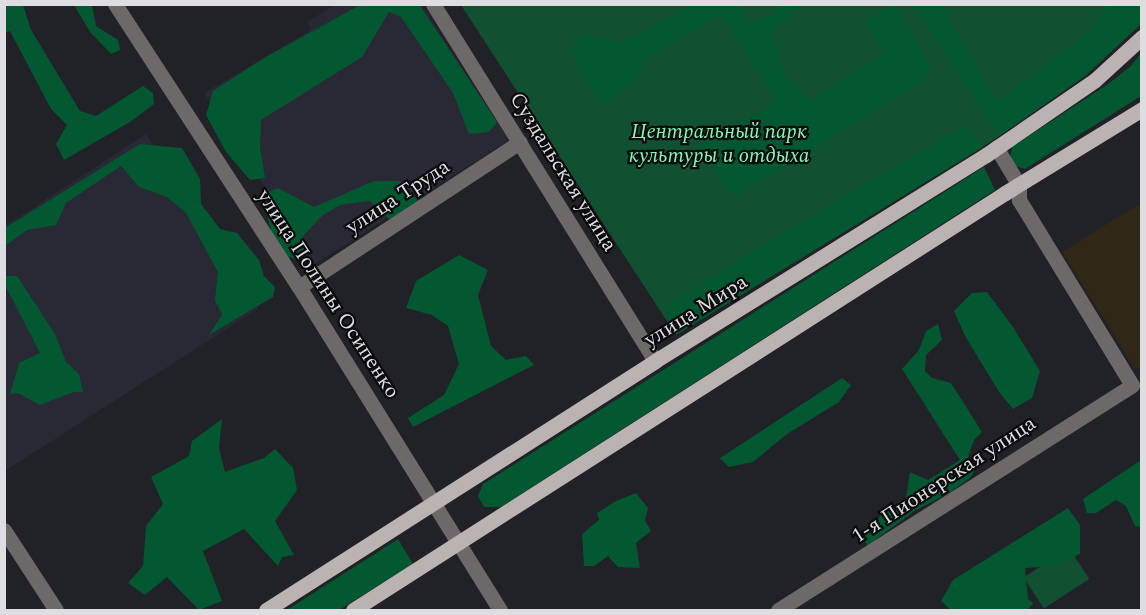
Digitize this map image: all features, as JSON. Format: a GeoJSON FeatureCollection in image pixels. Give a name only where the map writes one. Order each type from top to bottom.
{"type":"FeatureCollection","features":[{"type":"Feature","properties":{"kind":"main road","name":"улица Мира"},"geometry":{"type":"LineString","coordinates":[[266,610],[996,147],[1095,80],[1142,37]]}},
{"type":"Feature","properties":{"kind":"main road"},"geometry":{"type":"LineString","coordinates":[[353,610],[1142,109]]}},
{"type":"Feature","properties":{"kind":"street","name":"улица Полины Осипенко"},"geometry":{"type":"LineString","coordinates":[[115,4],[299,287],[500,610]]}},
{"type":"Feature","properties":{"kind":"street","name":"Суздальская улица"},"geometry":{"type":"LineString","coordinates":[[434,4],[655,362]]}},
{"type":"Feature","properties":{"kind":"street","name":"улица Труда"},"geometry":{"type":"LineString","coordinates":[[299,287],[520,142]]}},
{"type":"Feature","properties":{"kind":"street"},"geometry":{"type":"LineString","coordinates":[[996,147],[1019,185]]}},
{"type":"Feature","properties":{"kind":"street","name":"1-я Пионерская улица"},"geometry":{"type":"LineString","coordinates":[[778,610],[1132,385],[1018,200],[1019,185]]}},
{"type":"Feature","properties":{"kind":"street"},"geometry":{"type":"LineString","coordinates":[[4,530],[56,610]]}},
{"type":"Feature","properties":{"kind":"shaded area"},"geometry":{"type":"Polygon","coordinates":[[[335,5],[422,5],[509,140],[315,264],[204,93],[311,30],[307,22],[335,5]]]}},
{"type":"Feature","properties":{"kind":"shaded area"},"geometry":{"type":"Polygon","coordinates":[[[146,134],[258,309],[5,471],[5,226],[146,134]]]}},
{"type":"Feature","properties":{"kind":"shaded area"},"geometry":{"type":"Polygon","coordinates":[[[1141,203],[1142,366],[1136,370],[1062,252],[1141,203]]]}},
{"type":"Feature","properties":{"kind":"green space"},"geometry":{"type":"Polygon","coordinates":[[[5,4],[23,5],[31,30],[80,111],[96,116],[143,86],[153,93],[154,104],[130,122],[64,160],[56,144],[67,125],[51,109],[10,31],[5,33],[5,4]]]}},
{"type":"Feature","properties":{"kind":"green space"},"geometry":{"type":"Polygon","coordinates":[[[419,4],[497,122],[489,132],[469,134],[453,93],[401,17],[389,12],[362,57],[261,120],[260,148],[265,178],[250,180],[226,152],[206,115],[213,91],[264,58],[360,5],[419,4]]]}},
{"type":"Feature","properties":{"kind":"green space","name":"Центральный парк культуры и отдыха"},"geometry":{"type":"Polygon","coordinates":[[[1141,4],[1142,23],[1085,76],[992,141],[676,335],[461,5],[1141,4]]]}},
{"type":"Feature","properties":{"kind":"green space"},"geometry":{"type":"Polygon","coordinates":[[[74,5],[92,5],[96,26],[118,40],[120,50],[111,54],[90,32],[74,5]]]}},
{"type":"Feature","properties":{"kind":"green space"},"geometry":{"type":"Polygon","coordinates":[[[693,5],[740,5],[750,24],[774,12],[773,5],[797,5],[795,10],[771,32],[784,75],[810,100],[883,55],[866,21],[889,5],[896,5],[930,67],[923,81],[738,195],[726,188],[699,146],[774,104],[770,89],[721,15],[643,61],[635,81],[605,105],[593,92],[571,50],[583,36],[624,42],[693,5]]]}},
{"type":"Feature","properties":{"kind":"green space"},"geometry":{"type":"Polygon","coordinates":[[[914,5],[941,5],[994,96],[1000,99],[1087,34],[1108,5],[1141,5],[1141,23],[1085,76],[999,136],[914,5]]]}},
{"type":"Feature","properties":{"kind":"green space"},"geometry":{"type":"Polygon","coordinates":[[[1141,53],[1141,96],[1025,169],[1015,166],[1010,159],[1012,147],[1108,84],[1131,66],[1141,53]]]}},
{"type":"Feature","properties":{"kind":"green space"},"geometry":{"type":"Polygon","coordinates":[[[968,127],[983,147],[676,335],[666,307],[759,247],[945,138],[968,127]]]}},
{"type":"Feature","properties":{"kind":"green space"},"geometry":{"type":"Polygon","coordinates":[[[140,144],[182,148],[200,179],[201,204],[220,229],[237,233],[259,260],[264,276],[275,287],[273,297],[209,335],[222,315],[215,300],[218,272],[186,213],[167,197],[139,187],[121,166],[66,203],[56,225],[27,230],[5,246],[5,228],[140,144]]]}},
{"type":"Feature","properties":{"kind":"green space"},"geometry":{"type":"Polygon","coordinates":[[[984,167],[995,190],[501,507],[484,507],[478,496],[483,484],[984,167]]]}},
{"type":"Feature","properties":{"kind":"green space"},"geometry":{"type":"Polygon","coordinates":[[[374,181],[400,181],[421,203],[394,224],[370,201],[340,205],[322,216],[303,236],[307,263],[278,253],[265,210],[257,197],[278,188],[314,207],[374,181]]]}},
{"type":"Feature","properties":{"kind":"green space"},"geometry":{"type":"Polygon","coordinates":[[[459,255],[488,270],[478,295],[491,346],[506,360],[526,356],[534,365],[413,427],[408,418],[444,395],[459,364],[448,326],[432,315],[406,308],[416,281],[459,255]]]}},
{"type":"Feature","properties":{"kind":"green space"},"geometry":{"type":"Polygon","coordinates":[[[6,276],[17,276],[55,334],[66,362],[79,374],[83,392],[74,392],[40,405],[18,393],[10,394],[19,363],[40,353],[5,285],[6,276]]]}},
{"type":"Feature","properties":{"kind":"green space"},"geometry":{"type":"Polygon","coordinates":[[[987,292],[1013,327],[1040,371],[1032,398],[1013,409],[999,392],[965,336],[954,311],[972,293],[987,292]]]}},
{"type":"Feature","properties":{"kind":"green space"},"geometry":{"type":"Polygon","coordinates":[[[938,324],[942,340],[926,355],[925,371],[932,378],[951,383],[982,432],[974,440],[968,457],[975,469],[971,477],[951,492],[916,510],[867,546],[861,531],[906,498],[910,472],[928,480],[960,460],[902,369],[919,350],[926,331],[938,324]]]}},
{"type":"Feature","properties":{"kind":"green space"},"geometry":{"type":"Polygon","coordinates":[[[842,378],[851,385],[839,402],[787,434],[753,462],[729,467],[720,458],[842,378]]]}},
{"type":"Feature","properties":{"kind":"green space"},"geometry":{"type":"Polygon","coordinates":[[[222,419],[219,448],[225,472],[264,458],[275,449],[293,468],[297,490],[275,521],[294,555],[282,557],[278,566],[244,529],[203,551],[222,601],[199,610],[167,577],[145,595],[128,583],[143,566],[146,526],[163,504],[151,477],[189,456],[192,441],[222,419]]]}},
{"type":"Feature","properties":{"kind":"green space"},"geometry":{"type":"Polygon","coordinates":[[[1141,460],[1141,527],[1135,526],[1126,506],[1116,500],[1096,513],[1087,513],[1083,499],[1141,460]]]}},
{"type":"Feature","properties":{"kind":"green space"},"geometry":{"type":"Polygon","coordinates":[[[636,493],[648,508],[645,521],[651,531],[636,543],[640,568],[618,567],[608,556],[594,566],[584,566],[582,534],[599,520],[597,513],[616,501],[636,493]]]}},
{"type":"Feature","properties":{"kind":"green space"},"geometry":{"type":"Polygon","coordinates":[[[1068,508],[1080,525],[1080,554],[1056,566],[1025,568],[1028,599],[1033,603],[1028,610],[951,610],[941,601],[953,580],[1068,508]]]}},
{"type":"Feature","properties":{"kind":"green space"},"geometry":{"type":"Polygon","coordinates":[[[398,539],[413,564],[339,610],[287,610],[398,539]]]}},
{"type":"Feature","properties":{"kind":"green space"},"geometry":{"type":"Polygon","coordinates":[[[1069,548],[1089,579],[1044,608],[1024,577],[1069,548]]]}}]}
